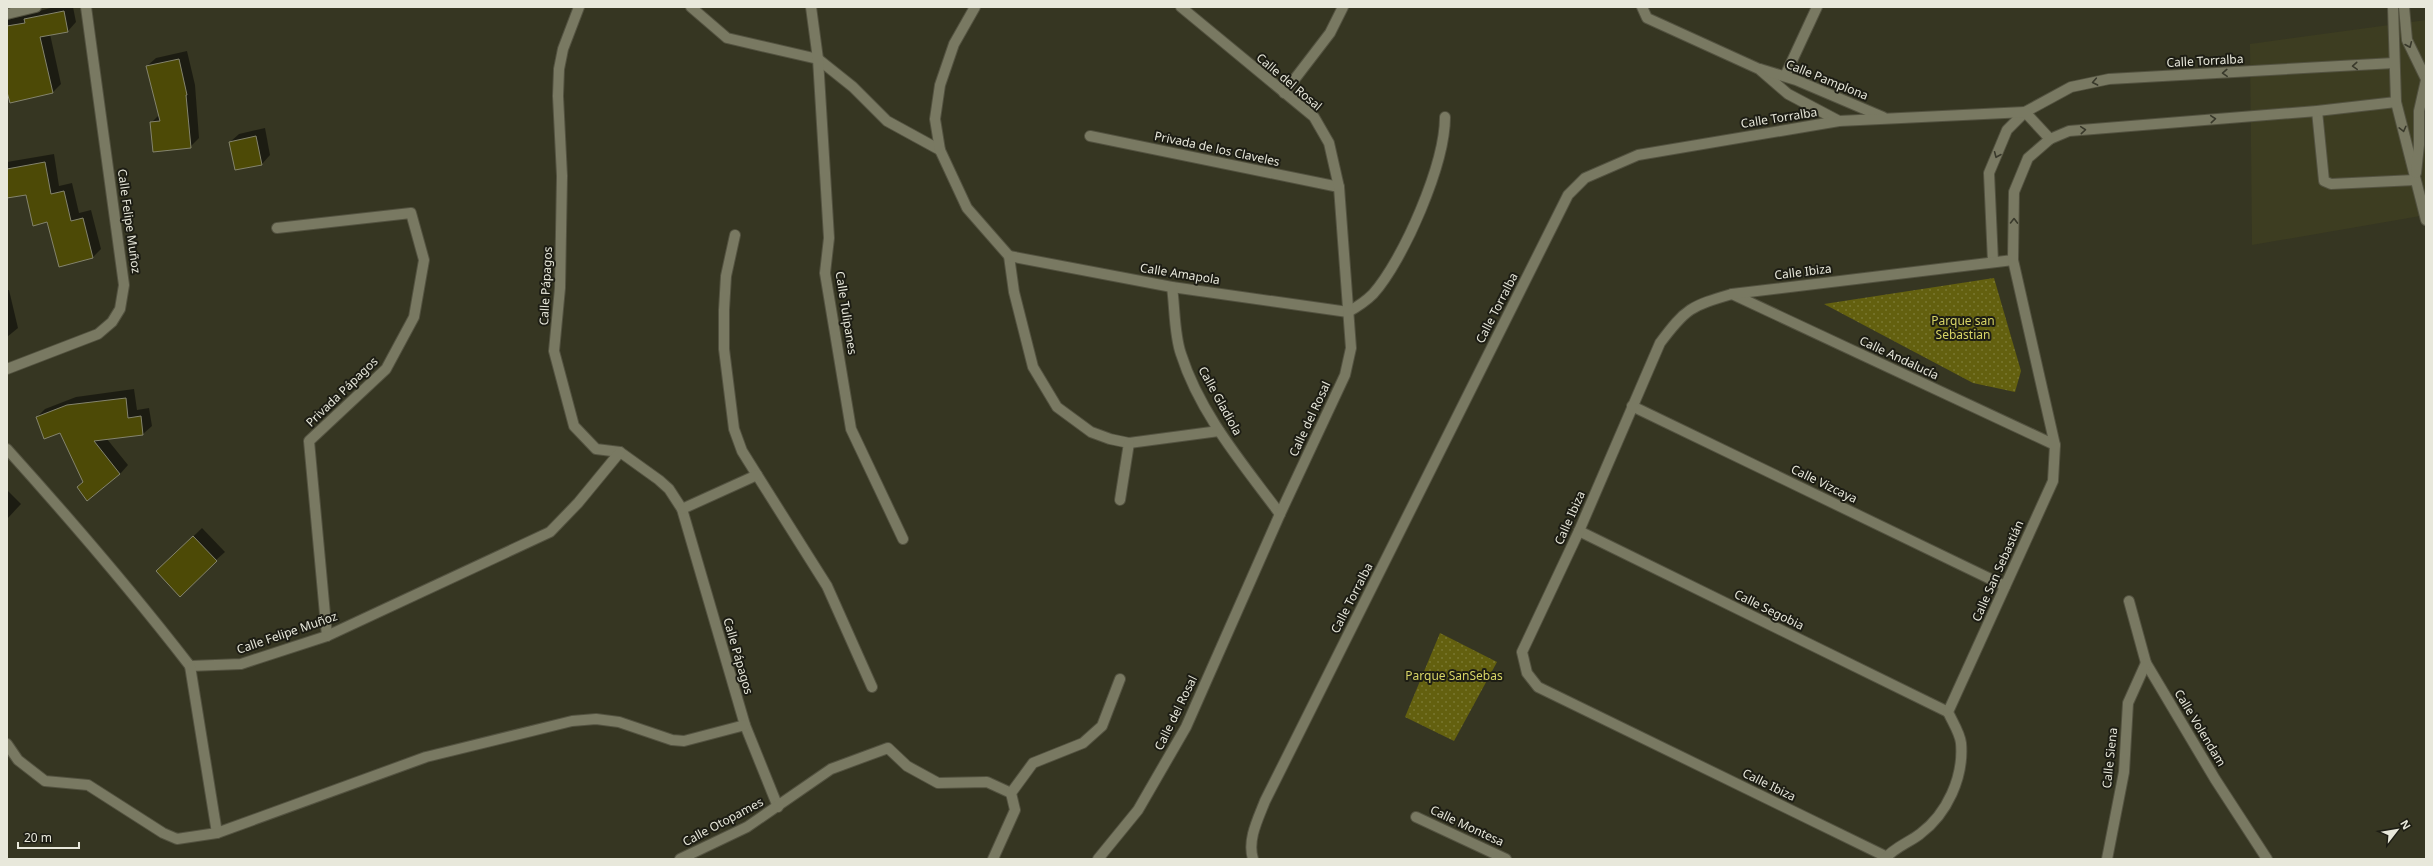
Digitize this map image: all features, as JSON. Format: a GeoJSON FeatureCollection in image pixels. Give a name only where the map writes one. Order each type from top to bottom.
{"type":"FeatureCollection","features":[{"type":"Feature","properties":{"kind":"street"},"geometry":{"type":"LineString","coordinates":[[7,14],[36,7]]}},
{"type":"Feature","properties":{"kind":"street","name":"Calle Felipe Muñoz"},"geometry":{"type":"LineString","coordinates":[[7,369],[98,334],[112,322],[120,309],[124,285],[86,7]]}},
{"type":"Feature","properties":{"kind":"street","name":"Calle Pápagos"},"geometry":{"type":"LineString","coordinates":[[579,7],[563,49],[559,69],[558,96],[562,176],[560,288],[554,351],[574,426],[596,449],[620,452],[669,489],[682,509],[745,725],[778,807]]}},
{"type":"Feature","properties":{"kind":"street"},"geometry":{"type":"LineString","coordinates":[[692,7],[727,38],[818,59],[852,87],[887,121],[940,150]]}},
{"type":"Feature","properties":{"kind":"street","name":"Calle Tulipanes"},"geometry":{"type":"LineString","coordinates":[[811,7],[818,59],[829,238],[825,273],[851,428],[903,539]]}},
{"type":"Feature","properties":{"kind":"street"},"geometry":{"type":"LineString","coordinates":[[975,7],[954,44],[940,85],[936,119],[940,150],[967,208],[1009,256],[1014,292],[1033,367],[1057,407],[1091,432],[1129,443],[1219,431]]}},
{"type":"Feature","properties":{"kind":"street","name":"Calle del Rosal"},"geometry":{"type":"LineString","coordinates":[[1098,859],[1138,810],[1186,727],[1280,514],[1345,375],[1351,348],[1339,187],[1329,143],[1314,117],[1181,7]]}},
{"type":"Feature","properties":{"kind":"street"},"geometry":{"type":"LineString","coordinates":[[1284,93],[1330,33],[1343,7]]}},
{"type":"Feature","properties":{"kind":"street","name":"Calle Pamplona"},"geometry":{"type":"LineString","coordinates":[[1642,7],[1647,18],[1759,69],[1785,76],[1885,118]]}},
{"type":"Feature","properties":{"kind":"street"},"geometry":{"type":"LineString","coordinates":[[1785,76],[1817,7]]}},
{"type":"Feature","properties":{"kind":"street"},"geometry":{"type":"LineString","coordinates":[[2393,7],[2396,102],[2426,220]]}},
{"type":"Feature","properties":{"kind":"street"},"geometry":{"type":"LineString","coordinates":[[2404,7],[2407,40],[2426,79],[2419,111],[2419,145],[2415,180]]}},
{"type":"Feature","properties":{"kind":"street","name":"Calle Torralba"},"geometry":{"type":"LineString","coordinates":[[1993,262],[1989,173],[2007,130],[2025,112],[2071,87],[2109,80],[2394,63]]}},
{"type":"Feature","properties":{"kind":"street","name":"Calle Pamplona"},"geometry":{"type":"LineString","coordinates":[[1759,69],[1788,94],[1839,121]]}},
{"type":"Feature","properties":{"kind":"street"},"geometry":{"type":"LineString","coordinates":[[2013,260],[2014,192],[2028,158],[2050,139],[2069,131],[2317,111],[2396,102]]}},
{"type":"Feature","properties":{"kind":"street"},"geometry":{"type":"LineString","coordinates":[[2317,111],[2324,181],[2331,184],[2415,180]]}},
{"type":"Feature","properties":{"kind":"street"},"geometry":{"type":"LineString","coordinates":[[2025,112],[2050,139]]}},
{"type":"Feature","properties":{"kind":"street","name":"Calle Torralba"},"geometry":{"type":"LineString","coordinates":[[1253,859],[1251,852],[1253,829],[1265,801],[1568,195],[1586,178],[1638,154],[1839,121],[2025,112]]}},
{"type":"Feature","properties":{"kind":"street"},"geometry":{"type":"LineString","coordinates":[[1348,312],[1372,294],[1403,245],[1435,176],[1445,134],[1445,117]]}},
{"type":"Feature","properties":{"kind":"street","name":"Privada de los Claveles"},"geometry":{"type":"LineString","coordinates":[[1090,136],[1339,187]]}},
{"type":"Feature","properties":{"kind":"street","name":"Privada Pápagos"},"geometry":{"type":"LineString","coordinates":[[277,228],[412,213],[424,260],[414,317],[386,369],[309,441],[327,636]]}},
{"type":"Feature","properties":{"kind":"street"},"geometry":{"type":"LineString","coordinates":[[735,235],[726,276],[724,349],[734,429],[742,451],[827,586],[872,687]]}},
{"type":"Feature","properties":{"kind":"street","name":"Calle Amapola"},"geometry":{"type":"LineString","coordinates":[[1009,256],[1172,287],[1348,312]]}},
{"type":"Feature","properties":{"kind":"street","name":"Calle Ibiza"},"geometry":{"type":"LineString","coordinates":[[1886,858],[1538,687],[1531,681],[1525,667],[1522,652],[1579,531],[1660,342],[1680,317],[1698,304],[1732,294],[2013,260]]}},
{"type":"Feature","properties":{"kind":"street","name":"Calle San Sebastián"},"geometry":{"type":"LineString","coordinates":[[1948,712],[2053,481],[2054,445],[2013,260]]}},
{"type":"Feature","properties":{"kind":"street","name":"Calle Gladiola"},"geometry":{"type":"LineString","coordinates":[[1172,287],[1181,353],[1199,394],[1219,431],[1280,514]]}},
{"type":"Feature","properties":{"kind":"street","name":"Calle Andalucía"},"geometry":{"type":"LineString","coordinates":[[1732,294],[2054,445]]}},
{"type":"Feature","properties":{"kind":"street","name":"Calle Vizcaya"},"geometry":{"type":"LineString","coordinates":[[1632,406],[2005,586]]}},
{"type":"Feature","properties":{"kind":"street"},"geometry":{"type":"LineString","coordinates":[[1120,500],[1129,443]]}},
{"type":"Feature","properties":{"kind":"street"},"geometry":{"type":"LineString","coordinates":[[7,449],[140,600],[190,666],[218,833]]}},
{"type":"Feature","properties":{"kind":"street","name":"Calle Felipe Muñoz"},"geometry":{"type":"LineString","coordinates":[[190,666],[241,664],[327,636],[550,532],[578,503],[620,452]]}},
{"type":"Feature","properties":{"kind":"street"},"geometry":{"type":"LineString","coordinates":[[682,509],[757,476]]}},
{"type":"Feature","properties":{"kind":"street","name":"Calle Segobia"},"geometry":{"type":"LineString","coordinates":[[1579,531],[1948,712]]}},
{"type":"Feature","properties":{"kind":"street","name":"Calle Volendam"},"geometry":{"type":"LineString","coordinates":[[2128,601],[2146,663],[2215,779],[2267,859]]}},
{"type":"Feature","properties":{"kind":"street","name":"Calle Siena"},"geometry":{"type":"LineString","coordinates":[[2108,859],[2124,772],[2128,703],[2146,663]]}},
{"type":"Feature","properties":{"kind":"street"},"geometry":{"type":"LineString","coordinates":[[993,859],[1015,810],[1011,792],[1033,763],[1083,743],[1102,726],[1120,679]]}},
{"type":"Feature","properties":{"kind":"street"},"geometry":{"type":"LineString","coordinates":[[1886,858],[1922,833],[1945,808],[1955,786],[1961,764],[1961,741],[1948,712]]}},
{"type":"Feature","properties":{"kind":"street"},"geometry":{"type":"LineString","coordinates":[[7,744],[18,760],[45,781],[88,785],[163,833],[177,839],[218,833],[426,757],[572,721],[596,719],[620,722],[672,740],[684,741],[745,725]]}},
{"type":"Feature","properties":{"kind":"street","name":"Calle Otopames"},"geometry":{"type":"LineString","coordinates":[[680,859],[746,827],[778,807],[831,769],[888,748],[908,766],[938,783],[987,782],[1011,792]]}},
{"type":"Feature","properties":{"kind":"street","name":"Calle Montesa"},"geometry":{"type":"LineString","coordinates":[[1416,817],[1506,859]]}},
{"type":"Feature","properties":{"kind":"shaded area"},"geometry":{"type":"Polygon","coordinates":[[[2426,20],[2426,215],[2252,245],[2250,44],[2426,20]]]}},
{"type":"Feature","properties":{"kind":"green space","name":"Parque san Sebastian"},"geometry":{"type":"Polygon","coordinates":[[[1994,278],[2021,371],[2015,392],[1973,383],[1824,304],[1994,278]]]}},
{"type":"Feature","properties":{"kind":"green space","name":"Parque SanSebas"},"geometry":{"type":"Polygon","coordinates":[[[1440,633],[1497,662],[1454,741],[1405,717],[1440,633]]]}},
{"type":"Feature","properties":{"kind":"building"},"geometry":{"type":"Polygon","coordinates":[[[64,11],[68,32],[40,37],[53,93],[10,103],[7,92],[7,26],[25,23],[24,19],[64,11]]]}},
{"type":"Feature","properties":{"kind":"building"},"geometry":{"type":"Polygon","coordinates":[[[179,59],[187,95],[191,148],[153,152],[150,122],[160,121],[146,66],[179,59]]]}},
{"type":"Feature","properties":{"kind":"building"},"geometry":{"type":"Polygon","coordinates":[[[256,136],[262,165],[235,170],[229,142],[256,136]]]}},
{"type":"Feature","properties":{"kind":"building"},"geometry":{"type":"Polygon","coordinates":[[[45,162],[51,194],[64,191],[71,221],[83,218],[93,258],[59,267],[47,222],[33,226],[26,195],[7,198],[7,169],[45,162]]]}},
{"type":"Feature","properties":{"kind":"building"},"geometry":{"type":"Polygon","coordinates":[[[126,398],[128,418],[141,416],[143,435],[94,441],[120,474],[87,501],[77,487],[83,482],[60,433],[44,439],[36,417],[67,405],[126,398]]]}},
{"type":"Feature","properties":{"kind":"building"},"geometry":{"type":"Polygon","coordinates":[[[193,536],[217,561],[180,597],[156,571],[193,536]]]}}]}
